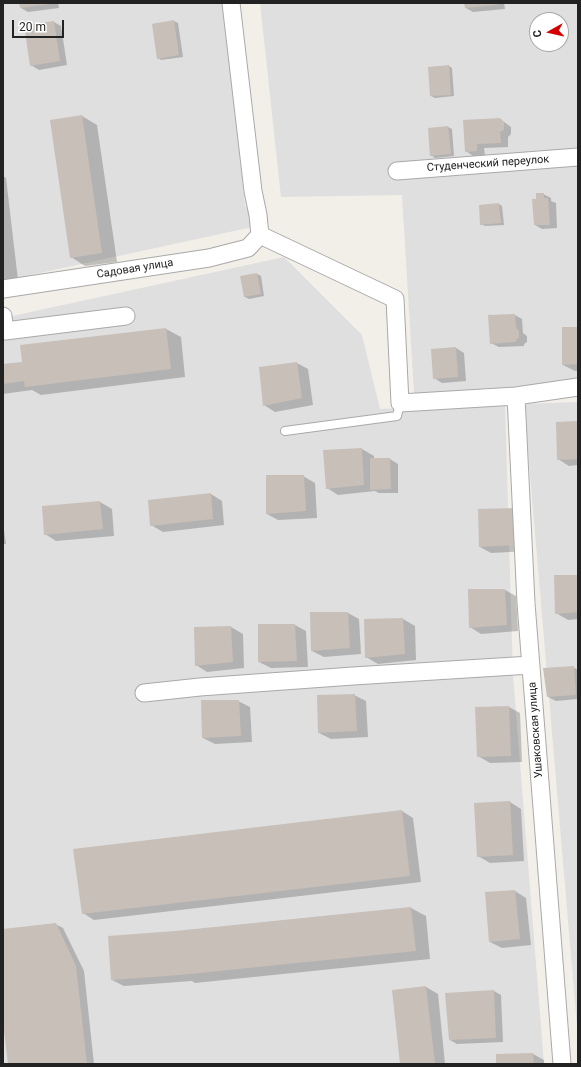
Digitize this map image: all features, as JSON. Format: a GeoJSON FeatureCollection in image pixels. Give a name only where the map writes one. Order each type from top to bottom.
{"type":"FeatureCollection","features":[{"type":"Feature","properties":{"kind":"street"},"geometry":{"type":"LineString","coordinates":[[231,3],[253,191],[260,234],[395,299],[400,403],[516,396],[578,387]]}},
{"type":"Feature","properties":{"kind":"street","name":"Студенческий переулок"},"geometry":{"type":"LineString","coordinates":[[397,171],[578,158]]}},
{"type":"Feature","properties":{"kind":"street","name":"Садовая улица"},"geometry":{"type":"LineString","coordinates":[[3,289],[209,258],[248,248],[260,234]]}},
{"type":"Feature","properties":{"kind":"street"},"geometry":{"type":"LineString","coordinates":[[3,316],[5,332],[126,316]]}},
{"type":"Feature","properties":{"kind":"street","name":"Ушаковская улица"},"geometry":{"type":"LineString","coordinates":[[516,396],[522,532],[531,665],[562,1064]]}},
{"type":"Feature","properties":{"kind":"street"},"geometry":{"type":"LineString","coordinates":[[144,693],[200,687],[531,665]]}},
{"type":"Feature","properties":{"kind":"lane"},"geometry":{"type":"LineString","coordinates":[[285,431],[397,416],[400,403]]}},
{"type":"Feature","properties":{"kind":"shaded area"},"geometry":{"type":"Polygon","coordinates":[[[3,3],[224,3],[245,205],[257,226],[3,281],[3,3]]]}},
{"type":"Feature","properties":{"kind":"shaded area"},"geometry":{"type":"Polygon","coordinates":[[[260,3],[578,3],[578,382],[414,394],[402,195],[281,197],[260,3]]]}},
{"type":"Feature","properties":{"kind":"shaded area"},"geometry":{"type":"Polygon","coordinates":[[[284,257],[362,335],[380,409],[505,404],[513,675],[544,1064],[3,1064],[3,318],[284,257]]]}},
{"type":"Feature","properties":{"kind":"shaded area"},"geometry":{"type":"Polygon","coordinates":[[[578,402],[578,1038],[524,404],[578,402]]]}},
{"type":"Feature","properties":{"kind":"building"},"geometry":{"type":"Polygon","coordinates":[[[19,3],[50,3],[50,4],[20,8],[19,3]]]}},
{"type":"Feature","properties":{"kind":"building"},"geometry":{"type":"Polygon","coordinates":[[[464,3],[497,3],[497,5],[465,8],[464,3]]]}},
{"type":"Feature","properties":{"kind":"building"},"geometry":{"type":"Polygon","coordinates":[[[174,20],[179,55],[157,59],[152,24],[174,20]]]}},
{"type":"Feature","properties":{"kind":"building"},"geometry":{"type":"Polygon","coordinates":[[[54,21],[60,61],[30,66],[24,25],[54,21]]]}},
{"type":"Feature","properties":{"kind":"building"},"geometry":{"type":"Polygon","coordinates":[[[449,65],[451,95],[430,96],[428,67],[449,65]]]}},
{"type":"Feature","properties":{"kind":"building"},"geometry":{"type":"Polygon","coordinates":[[[82,115],[102,253],[70,258],[50,120],[82,115]]]}},
{"type":"Feature","properties":{"kind":"building"},"geometry":{"type":"Polygon","coordinates":[[[500,118],[504,122],[504,130],[500,132],[501,143],[477,144],[477,151],[465,152],[463,120],[500,118]]]}},
{"type":"Feature","properties":{"kind":"building"},"geometry":{"type":"Polygon","coordinates":[[[448,126],[451,154],[430,156],[428,128],[448,126]]]}},
{"type":"Feature","properties":{"kind":"building"},"geometry":{"type":"Polygon","coordinates":[[[536,193],[544,193],[544,198],[548,198],[550,225],[534,225],[532,199],[536,199],[536,193]]]}},
{"type":"Feature","properties":{"kind":"building"},"geometry":{"type":"Polygon","coordinates":[[[499,203],[501,223],[480,225],[479,205],[499,203]]]}},
{"type":"Feature","properties":{"kind":"building"},"geometry":{"type":"Polygon","coordinates":[[[257,273],[261,294],[244,297],[240,276],[257,273]]]}},
{"type":"Feature","properties":{"kind":"building"},"geometry":{"type":"Polygon","coordinates":[[[515,314],[516,328],[519,331],[519,338],[516,339],[516,342],[490,344],[488,315],[515,314]]]}},
{"type":"Feature","properties":{"kind":"building"},"geometry":{"type":"Polygon","coordinates":[[[562,327],[578,327],[578,364],[562,365],[562,327]]]}},
{"type":"Feature","properties":{"kind":"building"},"geometry":{"type":"Polygon","coordinates":[[[166,328],[171,369],[25,387],[24,381],[3,384],[3,364],[22,362],[20,345],[166,328]]]}},
{"type":"Feature","properties":{"kind":"building"},"geometry":{"type":"Polygon","coordinates":[[[456,347],[458,377],[433,379],[431,349],[456,347]]]}},
{"type":"Feature","properties":{"kind":"building"},"geometry":{"type":"Polygon","coordinates":[[[297,362],[302,398],[263,406],[259,367],[297,362]]]}},
{"type":"Feature","properties":{"kind":"building"},"geometry":{"type":"Polygon","coordinates":[[[578,421],[578,459],[557,460],[556,422],[578,421]]]}},
{"type":"Feature","properties":{"kind":"building"},"geometry":{"type":"Polygon","coordinates":[[[362,448],[364,485],[326,489],[323,450],[362,448]]]}},
{"type":"Feature","properties":{"kind":"building"},"geometry":{"type":"Polygon","coordinates":[[[370,458],[390,458],[391,489],[370,490],[370,458]]]}},
{"type":"Feature","properties":{"kind":"building"},"geometry":{"type":"Polygon","coordinates":[[[266,475],[304,475],[306,511],[266,514],[266,475]]]}},
{"type":"Feature","properties":{"kind":"building"},"geometry":{"type":"Polygon","coordinates":[[[211,493],[213,519],[150,526],[148,500],[211,493]]]}},
{"type":"Feature","properties":{"kind":"building"},"geometry":{"type":"Polygon","coordinates":[[[100,501],[103,529],[44,535],[42,506],[100,501]]]}},
{"type":"Feature","properties":{"kind":"building"},"geometry":{"type":"Polygon","coordinates":[[[517,508],[518,545],[479,547],[478,509],[517,508]]]}},
{"type":"Feature","properties":{"kind":"building"},"geometry":{"type":"Polygon","coordinates":[[[554,575],[578,575],[578,612],[555,614],[554,575]]]}},
{"type":"Feature","properties":{"kind":"building"},"geometry":{"type":"Polygon","coordinates":[[[468,589],[505,589],[507,625],[469,628],[468,589]]]}},
{"type":"Feature","properties":{"kind":"building"},"geometry":{"type":"Polygon","coordinates":[[[310,612],[348,612],[350,648],[311,651],[310,612]]]}},
{"type":"Feature","properties":{"kind":"building"},"geometry":{"type":"Polygon","coordinates":[[[403,618],[405,654],[365,658],[364,619],[403,618]]]}},
{"type":"Feature","properties":{"kind":"building"},"geometry":{"type":"Polygon","coordinates":[[[258,624],[295,624],[297,661],[258,662],[258,624]]]}},
{"type":"Feature","properties":{"kind":"building"},"geometry":{"type":"Polygon","coordinates":[[[231,626],[233,662],[195,666],[194,627],[231,626]]]}},
{"type":"Feature","properties":{"kind":"building"},"geometry":{"type":"Polygon","coordinates":[[[574,666],[576,695],[547,697],[543,668],[574,666]]]}},
{"type":"Feature","properties":{"kind":"building"},"geometry":{"type":"Polygon","coordinates":[[[355,694],[357,731],[318,733],[317,695],[355,694]]]}},
{"type":"Feature","properties":{"kind":"building"},"geometry":{"type":"Polygon","coordinates":[[[201,700],[239,700],[241,736],[202,738],[201,700]]]}},
{"type":"Feature","properties":{"kind":"building"},"geometry":{"type":"Polygon","coordinates":[[[509,706],[511,756],[477,757],[475,707],[509,706]]]}},
{"type":"Feature","properties":{"kind":"building"},"geometry":{"type":"Polygon","coordinates":[[[510,801],[513,855],[477,857],[474,803],[510,801]]]}},
{"type":"Feature","properties":{"kind":"building"},"geometry":{"type":"Polygon","coordinates":[[[402,810],[410,876],[82,914],[73,849],[402,810]]]}},
{"type":"Feature","properties":{"kind":"building"},"geometry":{"type":"Polygon","coordinates":[[[515,890],[520,939],[489,942],[485,892],[515,890]]]}},
{"type":"Feature","properties":{"kind":"building"},"geometry":{"type":"Polygon","coordinates":[[[411,907],[416,951],[179,975],[111,980],[108,936],[175,931],[411,907]]]}},
{"type":"Feature","properties":{"kind":"building"},"geometry":{"type":"Polygon","coordinates":[[[56,923],[76,966],[87,1064],[8,1064],[3,1022],[3,929],[56,923]]]}},
{"type":"Feature","properties":{"kind":"building"},"geometry":{"type":"Polygon","coordinates":[[[426,986],[435,1064],[400,1064],[392,990],[426,986]]]}},
{"type":"Feature","properties":{"kind":"building"},"geometry":{"type":"Polygon","coordinates":[[[494,990],[496,1038],[449,1040],[445,993],[494,990]]]}},
{"type":"Feature","properties":{"kind":"building"},"geometry":{"type":"Polygon","coordinates":[[[533,1053],[534,1064],[496,1064],[496,1054],[533,1053]]]}}]}
